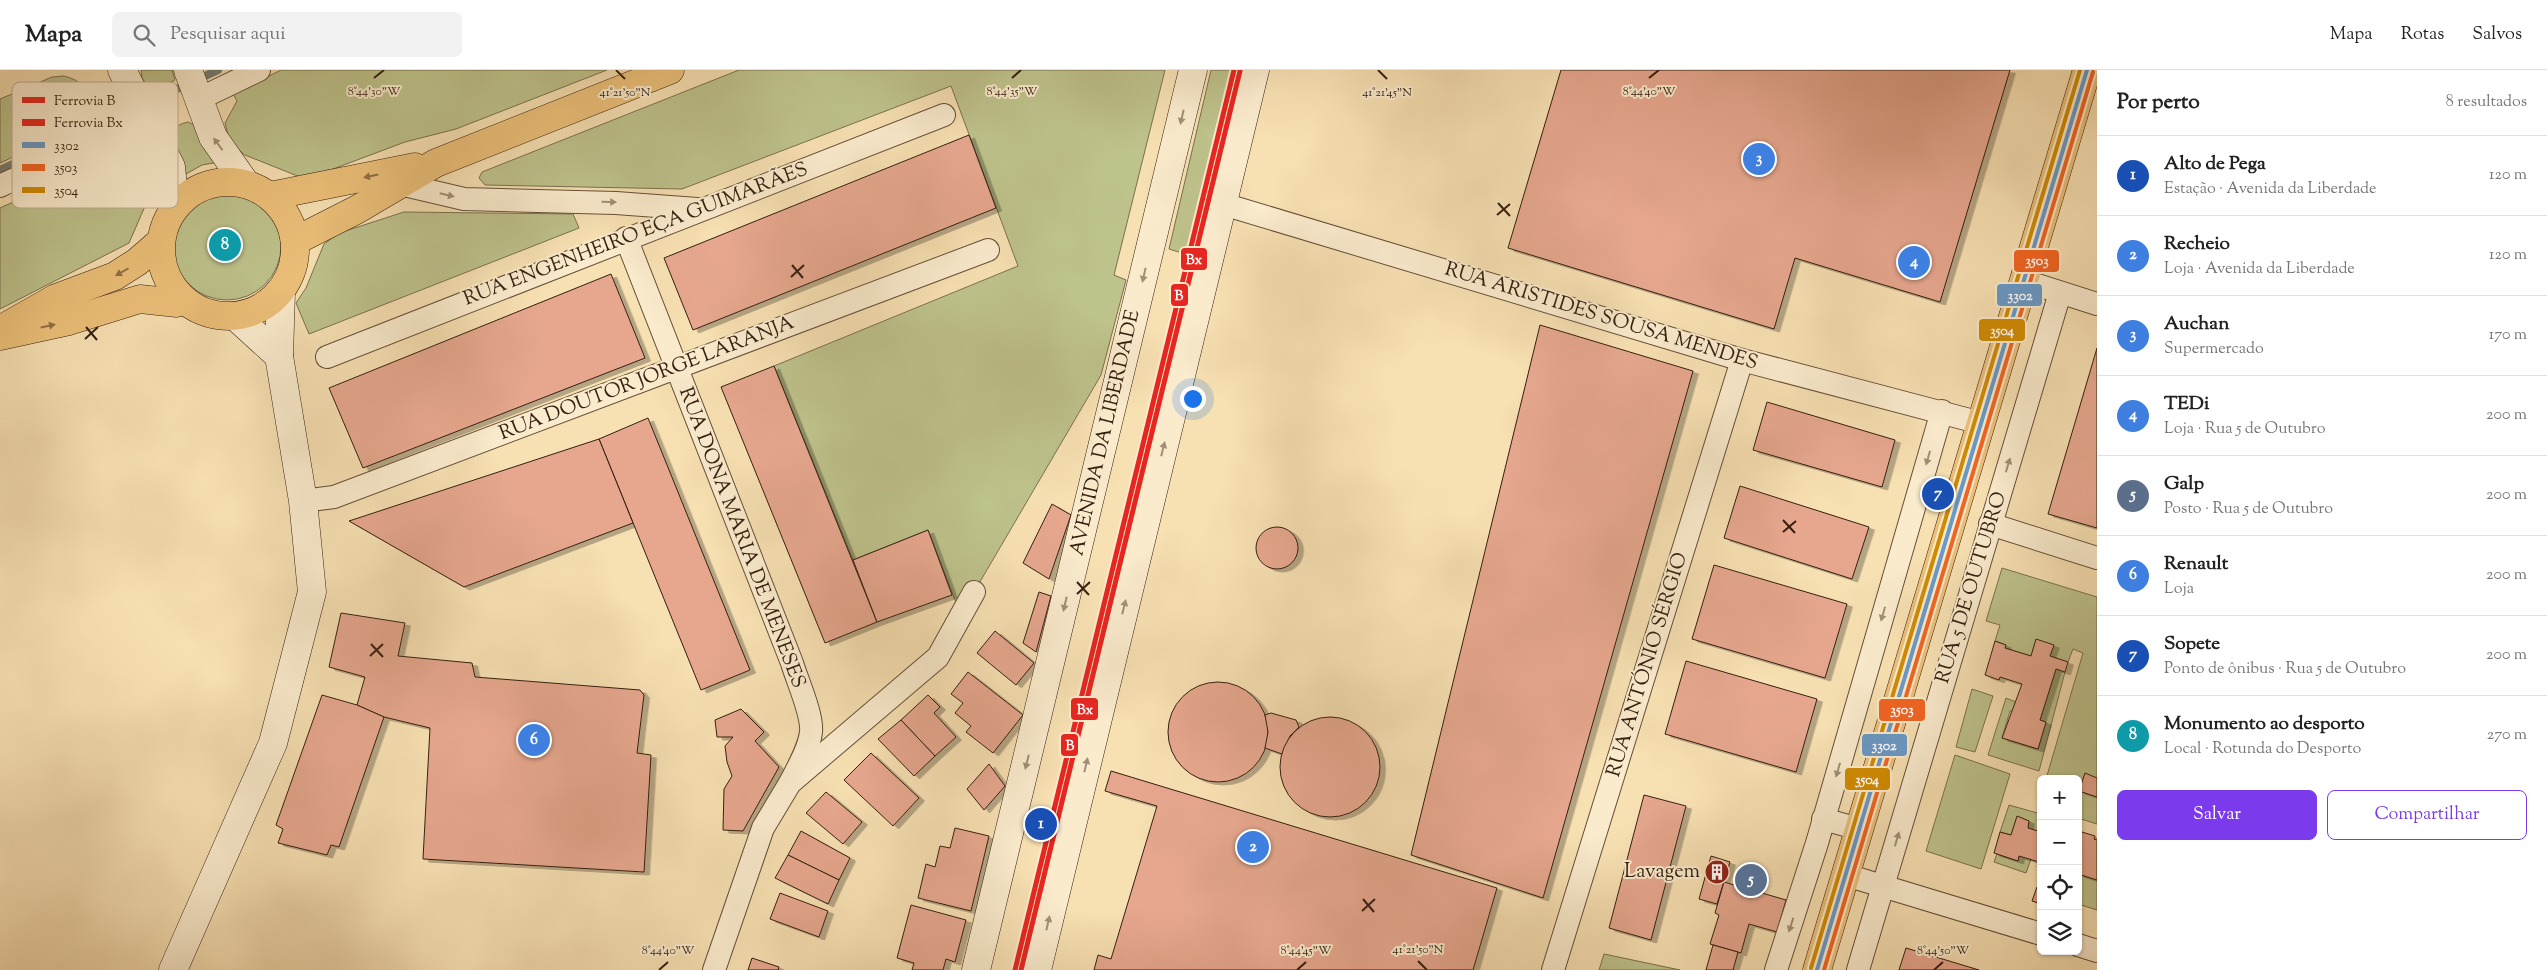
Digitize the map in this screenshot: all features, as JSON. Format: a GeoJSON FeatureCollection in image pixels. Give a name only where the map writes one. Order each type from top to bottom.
{"type":"FeatureCollection","features":[{"type":"Feature","properties":{"kind":"main road"},"geometry":{"type":"LineString","coordinates":[[295,241],[358,210],[436,162],[670,70]]}},
{"type":"Feature","properties":{"kind":"main road","name":"RUA 5 DE OUTUBRO"},"geometry":{"type":"LineString","coordinates":[[1817,970],[2087,70]]}},
{"type":"Feature","properties":{"kind":"main road"},"geometry":{"type":"LineString","coordinates":[[258,190],[436,162]]}},
{"type":"Feature","properties":{"kind":"main road"},"geometry":{"type":"LineString","coordinates":[[174,208],[162,229],[160,242],[161,259],[165,275],[185,302],[200,311],[217,316],[235,316],[252,312],[268,304],[281,291],[290,276],[294,259],[295,241],[291,224],[282,209],[258,190],[226,181],[207,184],[189,193],[178,203]]}},
{"type":"Feature","properties":{"kind":"main road"},"geometry":{"type":"LineString","coordinates":[[0,329],[56,298],[115,276],[137,262],[160,242]]}},
{"type":"Feature","properties":{"kind":"main road"},"geometry":{"type":"LineString","coordinates":[[0,336],[68,321],[140,298],[177,303],[185,302]]}},
{"type":"Feature","properties":{"kind":"street"},"geometry":{"type":"LineString","coordinates":[[122,70],[128,82]]}},
{"type":"Feature","properties":{"kind":"street"},"geometry":{"type":"LineString","coordinates":[[188,70],[213,137],[258,190]]}},
{"type":"Feature","properties":{"kind":"street"},"geometry":{"type":"LineString","coordinates":[[199,99],[259,70]]}},
{"type":"Feature","properties":{"kind":"street","name":"AVENIDA DA LIBERDADE"},"geometry":{"type":"LineString","coordinates":[[976,970],[1193,70]]}},
{"type":"Feature","properties":{"kind":"street"},"geometry":{"type":"LineString","coordinates":[[1037,970],[1255,70]]}},
{"type":"Feature","properties":{"kind":"street","name":"RUA ENGENHEIRO EÇA GUIMARÃES"},"geometry":{"type":"LineString","coordinates":[[327,357],[944,114]]}},
{"type":"Feature","properties":{"kind":"street"},"geometry":{"type":"LineString","coordinates":[[0,186],[12,180]]}},
{"type":"Feature","properties":{"kind":"street"},"geometry":{"type":"LineString","coordinates":[[400,184],[464,199],[616,203],[704,209]]}},
{"type":"Feature","properties":{"kind":"street","name":"RUA ARISTIDES SOUSA MENDES"},"geometry":{"type":"LineString","coordinates":[[1223,204],[1742,360],[1942,411],[1981,423]]}},
{"type":"Feature","properties":{"kind":"street","name":"RUA DONA MARIA DE MENESES"},"geometry":{"type":"LineString","coordinates":[[626,238],[664,334],[675,368],[792,663],[808,712],[812,730],[807,747],[790,783]]}},
{"type":"Feature","properties":{"kind":"street","name":"RUA DOUTOR JORGE LARANJA"},"geometry":{"type":"LineString","coordinates":[[304,501],[334,497],[988,250]]}},
{"type":"Feature","properties":{"kind":"street"},"geometry":{"type":"LineString","coordinates":[[2025,281],[2097,304]]}},
{"type":"Feature","properties":{"kind":"street"},"geometry":{"type":"LineString","coordinates":[[172,970],[273,743],[312,592],[304,501],[279,356],[281,291]]}},
{"type":"Feature","properties":{"kind":"street","name":"RUA 5 DE OUTUBRO"},"geometry":{"type":"LineString","coordinates":[[1858,970],[2060,293]]}},
{"type":"Feature","properties":{"kind":"street"},"geometry":{"type":"LineString","coordinates":[[235,316],[279,356]]}},
{"type":"Feature","properties":{"kind":"street","name":"RUA ANTÓNIO SÉRGIO"},"geometry":{"type":"LineString","coordinates":[[1554,970],[1742,360]]}},
{"type":"Feature","properties":{"kind":"street"},"geometry":{"type":"LineString","coordinates":[[1776,970],[1824,819],[1942,411]]}},
{"type":"Feature","properties":{"kind":"street"},"geometry":{"type":"LineString","coordinates":[[1990,524],[2097,558]]}},
{"type":"Feature","properties":{"kind":"street"},"geometry":{"type":"LineString","coordinates":[[714,970],[763,828],[790,783],[938,657],[974,592]]}},
{"type":"Feature","properties":{"kind":"street"},"geometry":{"type":"LineString","coordinates":[[1824,819],[1859,829]]}},
{"type":"Feature","properties":{"kind":"street"},"geometry":{"type":"LineString","coordinates":[[1846,874],[2037,933]]}},
{"type":"Feature","properties":{"kind":"street"},"geometry":{"type":"LineString","coordinates":[[2082,947],[2097,951]]}},
{"type":"Feature","properties":{"kind":"green space"},"geometry":{"type":"Polygon","coordinates":[[[141,70],[172,70],[175,80],[171,82],[145,82],[141,70]]]}},
{"type":"Feature","properties":{"kind":"green space"},"geometry":{"type":"Polygon","coordinates":[[[281,70],[607,70],[456,129],[405,142],[325,172],[300,177],[245,155],[230,143],[225,123],[237,101],[233,94],[281,70]]]}},
{"type":"Feature","properties":{"kind":"green space"},"geometry":{"type":"Polygon","coordinates":[[[739,70],[1165,70],[1114,275],[1126,280],[1101,375],[974,592],[958,608],[928,530],[853,560],[774,366],[1018,266],[951,86],[682,189],[485,185],[479,178],[482,172],[739,70]]]}},
{"type":"Feature","properties":{"kind":"green space"},"geometry":{"type":"Polygon","coordinates":[[[1211,70],[1238,70],[1192,256],[1169,249],[1211,70]]]}},
{"type":"Feature","properties":{"kind":"green space"},"geometry":{"type":"Polygon","coordinates":[[[64,76],[78,82],[40,82],[52,77],[64,76]]]}},
{"type":"Feature","properties":{"kind":"green space"},"geometry":{"type":"Polygon","coordinates":[[[12,94],[12,158],[0,163],[0,99],[12,94]]]}},
{"type":"Feature","properties":{"kind":"green space"},"geometry":{"type":"Polygon","coordinates":[[[188,122],[198,127],[219,162],[202,165],[186,174],[178,159],[178,125],[188,122]]]}},
{"type":"Feature","properties":{"kind":"green space"},"geometry":{"type":"Polygon","coordinates":[[[227,192],[248,196],[265,208],[277,225],[281,246],[277,267],[265,284],[248,296],[227,300],[206,296],[189,284],[177,267],[173,246],[177,225],[189,208],[206,196],[227,192]]]}},
{"type":"Feature","properties":{"kind":"green space"},"geometry":{"type":"Polygon","coordinates":[[[12,203],[12,208],[144,208],[129,243],[0,309],[0,208],[12,203]]]}},
{"type":"Feature","properties":{"kind":"green space"},"geometry":{"type":"Polygon","coordinates":[[[404,212],[573,214],[579,228],[309,334],[296,303],[306,288],[324,244],[339,233],[404,212]]]}},
{"type":"Feature","properties":{"kind":"green space"},"geometry":{"type":"Polygon","coordinates":[[[2002,568],[2097,597],[2097,824],[2082,819],[2082,775],[2047,775],[2083,653],[2073,649],[2068,662],[2050,656],[2053,645],[2036,640],[2031,656],[2005,648],[2006,645],[1995,641],[2000,625],[1986,621],[2002,568]]]}},
{"type":"Feature","properties":{"kind":"green space"},"geometry":{"type":"Polygon","coordinates":[[[2056,669],[2065,672],[2039,771],[1988,755],[2006,698],[2016,702],[2013,711],[2010,711],[2002,738],[2038,749],[2046,722],[2040,720],[2056,669]]]}},
{"type":"Feature","properties":{"kind":"green space"},"geometry":{"type":"Polygon","coordinates":[[[1972,689],[1993,696],[1975,752],[1956,747],[1972,689]]]}},
{"type":"Feature","properties":{"kind":"green space"},"geometry":{"type":"Polygon","coordinates":[[[1955,755],[2010,774],[1981,869],[1926,851],[1955,755]]]}},
{"type":"Feature","properties":{"kind":"green space"},"geometry":{"type":"Polygon","coordinates":[[[2009,805],[2037,813],[2037,831],[2028,828],[2029,821],[2017,817],[2011,835],[2000,832],[2009,805]]]}},
{"type":"Feature","properties":{"kind":"green space"},"geometry":{"type":"Polygon","coordinates":[[[1997,854],[2018,861],[2019,856],[2031,859],[2026,873],[1994,862],[1997,854]]]}},
{"type":"Feature","properties":{"kind":"green space"},"geometry":{"type":"Polygon","coordinates":[[[2082,875],[2097,880],[2097,910],[2082,905],[2082,875]]]}},
{"type":"Feature","properties":{"kind":"green space"},"geometry":{"type":"Polygon","coordinates":[[[1604,954],[1680,970],[1599,970],[1604,954]]]}},
{"type":"Feature","properties":{"kind":"building"},"geometry":{"type":"Polygon","coordinates":[[[1561,70],[2010,70],[1940,302],[1795,258],[1774,329],[1508,248],[1561,70]]]}},
{"type":"Feature","properties":{"kind":"building"},"geometry":{"type":"Polygon","coordinates":[[[969,135],[996,208],[693,330],[664,258],[969,135]]]}},
{"type":"Feature","properties":{"kind":"building"},"geometry":{"type":"Polygon","coordinates":[[[611,274],[645,358],[363,468],[329,388],[611,274]]]}},
{"type":"Feature","properties":{"kind":"building"},"geometry":{"type":"Polygon","coordinates":[[[1540,325],[1693,371],[1543,898],[1411,855],[1540,325]]]}},
{"type":"Feature","properties":{"kind":"building"},"geometry":{"type":"Polygon","coordinates":[[[2097,348],[2097,528],[2048,514],[2097,348]]]}},
{"type":"Feature","properties":{"kind":"building"},"geometry":{"type":"Polygon","coordinates":[[[774,366],[877,622],[825,643],[721,387],[774,366]]]}},
{"type":"Feature","properties":{"kind":"building"},"geometry":{"type":"Polygon","coordinates":[[[1767,402],[1895,440],[1882,487],[1753,450],[1767,402]]]}},
{"type":"Feature","properties":{"kind":"building"},"geometry":{"type":"Polygon","coordinates":[[[648,418],[750,670],[701,690],[599,439],[648,418]]]}},
{"type":"Feature","properties":{"kind":"building"},"geometry":{"type":"Polygon","coordinates":[[[599,439],[633,523],[464,587],[349,521],[599,439]]]}},
{"type":"Feature","properties":{"kind":"building"},"geometry":{"type":"Polygon","coordinates":[[[1740,486],[1869,527],[1852,579],[1724,538],[1740,486]]]}},
{"type":"Feature","properties":{"kind":"building"},"geometry":{"type":"Polygon","coordinates":[[[1052,504],[1071,515],[1049,579],[1023,563],[1052,504]]]}},
{"type":"Feature","properties":{"kind":"building"},"geometry":{"type":"Polygon","coordinates":[[[1281,527],[1289,530],[1295,536],[1298,548],[1295,560],[1289,566],[1273,569],[1265,566],[1259,560],[1256,544],[1259,536],[1265,530],[1281,527]]]}},
{"type":"Feature","properties":{"kind":"building"},"geometry":{"type":"Polygon","coordinates":[[[928,530],[952,595],[877,622],[853,560],[928,530]]]}},
{"type":"Feature","properties":{"kind":"building"},"geometry":{"type":"Polygon","coordinates":[[[1714,565],[1847,604],[1825,678],[1692,639],[1714,565]]]}},
{"type":"Feature","properties":{"kind":"building"},"geometry":{"type":"Polygon","coordinates":[[[1039,592],[1051,596],[1036,652],[1023,643],[1039,592]]]}},
{"type":"Feature","properties":{"kind":"building"},"geometry":{"type":"Polygon","coordinates":[[[341,613],[405,623],[398,656],[472,663],[475,677],[640,690],[644,695],[637,753],[651,755],[644,872],[423,859],[430,728],[384,717],[357,705],[365,677],[329,667],[341,613]]]}},
{"type":"Feature","properties":{"kind":"building"},"geometry":{"type":"Polygon","coordinates":[[[995,631],[1034,663],[1016,685],[977,653],[995,631]]]}},
{"type":"Feature","properties":{"kind":"building"},"geometry":{"type":"Polygon","coordinates":[[[2036,639],[2054,645],[2050,656],[2068,662],[2065,672],[2056,669],[2040,720],[2046,722],[2038,749],[2002,738],[2022,684],[2000,677],[1999,680],[1985,675],[1995,641],[2006,645],[2005,648],[2031,656],[2036,639]]]}},
{"type":"Feature","properties":{"kind":"building"},"geometry":{"type":"Polygon","coordinates":[[[1686,661],[1817,699],[1796,772],[1665,734],[1686,661]]]}},
{"type":"Feature","properties":{"kind":"building"},"geometry":{"type":"Polygon","coordinates":[[[968,672],[1023,715],[993,753],[966,732],[971,726],[955,713],[963,703],[951,694],[968,672]]]}},
{"type":"Feature","properties":{"kind":"building"},"geometry":{"type":"Polygon","coordinates":[[[1218,682],[1237,686],[1253,697],[1264,713],[1268,732],[1264,751],[1253,767],[1237,778],[1218,782],[1199,778],[1183,767],[1172,751],[1168,732],[1172,713],[1183,697],[1199,686],[1218,682]]]}},
{"type":"Feature","properties":{"kind":"building"},"geometry":{"type":"Polygon","coordinates":[[[322,695],[357,705],[384,717],[339,847],[331,845],[327,855],[278,843],[283,829],[276,825],[322,695]]]}},
{"type":"Feature","properties":{"kind":"building"},"geometry":{"type":"Polygon","coordinates":[[[928,695],[940,707],[934,713],[956,737],[935,756],[901,720],[928,695]]]}},
{"type":"Feature","properties":{"kind":"building"},"geometry":{"type":"Polygon","coordinates":[[[741,709],[764,732],[755,741],[779,767],[743,831],[723,830],[724,789],[732,776],[727,762],[725,746],[733,737],[717,737],[715,720],[741,709]]]}},
{"type":"Feature","properties":{"kind":"building"},"geometry":{"type":"Polygon","coordinates":[[[1271,713],[1296,720],[1299,727],[1290,736],[1282,754],[1265,748],[1268,732],[1265,715],[1271,713]]]}},
{"type":"Feature","properties":{"kind":"building"},"geometry":{"type":"Polygon","coordinates":[[[1330,717],[1349,721],[1365,732],[1376,748],[1380,767],[1376,786],[1365,802],[1349,813],[1330,817],[1311,813],[1295,802],[1284,786],[1280,767],[1284,748],[1295,732],[1311,721],[1330,717]]]}},
{"type":"Feature","properties":{"kind":"building"},"geometry":{"type":"Polygon","coordinates":[[[901,720],[935,756],[914,776],[878,739],[901,720]]]}},
{"type":"Feature","properties":{"kind":"building"},"geometry":{"type":"Polygon","coordinates":[[[871,753],[919,798],[893,826],[844,780],[871,753]]]}},
{"type":"Feature","properties":{"kind":"building"},"geometry":{"type":"Polygon","coordinates":[[[989,764],[1005,786],[984,810],[967,789],[989,764]]]}},
{"type":"Feature","properties":{"kind":"building"},"geometry":{"type":"Polygon","coordinates":[[[1111,771],[1497,888],[1473,970],[1094,970],[1098,955],[1111,959],[1157,806],[1105,791],[1111,771]]]}},
{"type":"Feature","properties":{"kind":"building"},"geometry":{"type":"Polygon","coordinates":[[[2085,773],[2097,778],[2097,797],[2082,792],[2082,782],[2085,773]]]}},
{"type":"Feature","properties":{"kind":"building"},"geometry":{"type":"Polygon","coordinates":[[[826,792],[862,822],[843,844],[806,813],[826,792]]]}},
{"type":"Feature","properties":{"kind":"building"},"geometry":{"type":"Polygon","coordinates":[[[1644,795],[1686,806],[1651,940],[1609,928],[1644,795]]]}},
{"type":"Feature","properties":{"kind":"building"},"geometry":{"type":"Polygon","coordinates":[[[1058,812],[1067,814],[1057,856],[1048,854],[1058,812]]]}},
{"type":"Feature","properties":{"kind":"building"},"geometry":{"type":"Polygon","coordinates":[[[2017,816],[2029,821],[2028,828],[2037,831],[2037,861],[2019,856],[2018,861],[1994,853],[2000,832],[2011,835],[2017,816]]]}},
{"type":"Feature","properties":{"kind":"building"},"geometry":{"type":"Polygon","coordinates":[[[955,828],[989,836],[971,911],[918,898],[926,864],[935,867],[940,846],[950,848],[955,828]]]}},
{"type":"Feature","properties":{"kind":"building"},"geometry":{"type":"Polygon","coordinates":[[[801,831],[850,858],[839,880],[788,855],[801,831]]]}},
{"type":"Feature","properties":{"kind":"building"},"geometry":{"type":"Polygon","coordinates":[[[2082,832],[2095,836],[2094,839],[2097,840],[2097,880],[2082,875],[2082,832]]]}},
{"type":"Feature","properties":{"kind":"building"},"geometry":{"type":"Polygon","coordinates":[[[788,855],[839,880],[828,904],[775,878],[788,855]]]}},
{"type":"Feature","properties":{"kind":"building","name":"Lavagem"},"geometry":{"type":"Polygon","coordinates":[[[1711,856],[1730,862],[1717,904],[1699,899],[1711,856]]]}},
{"type":"Feature","properties":{"kind":"building"},"geometry":{"type":"Polygon","coordinates":[[[1724,882],[1786,900],[1777,932],[1749,924],[1741,953],[1710,944],[1719,915],[1715,913],[1724,882]]]}},
{"type":"Feature","properties":{"kind":"building"},"geometry":{"type":"Polygon","coordinates":[[[2037,887],[2037,903],[2032,901],[2037,887]]]}},
{"type":"Feature","properties":{"kind":"building"},"geometry":{"type":"Polygon","coordinates":[[[780,893],[828,911],[819,937],[770,919],[780,893]]]}},
{"type":"Feature","properties":{"kind":"building"},"geometry":{"type":"Polygon","coordinates":[[[911,905],[966,920],[955,962],[946,959],[943,970],[912,970],[914,963],[897,958],[911,905]]]}},
{"type":"Feature","properties":{"kind":"building"},"geometry":{"type":"Polygon","coordinates":[[[1713,945],[1738,952],[1733,970],[1706,970],[1713,945]]]}},
{"type":"Feature","properties":{"kind":"building"},"geometry":{"type":"Polygon","coordinates":[[[1906,948],[1979,970],[1899,970],[1906,948]]]}},
{"type":"Feature","properties":{"kind":"building"},"geometry":{"type":"Polygon","coordinates":[[[752,958],[779,967],[778,970],[748,970],[752,958]]]}},
{"type":"Feature","properties":{"kind":"waterway"},"geometry":{"type":"LineString","coordinates":[[178,88],[218,70]]}},
{"type":"Feature","properties":{"kind":"waterway"},"geometry":{"type":"LineString","coordinates":[[0,170],[12,164]]}},
{"type":"Feature","properties":{"kind":"rail line","name":"B"},"geometry":{"type":"LineString","coordinates":[[1015,970],[1234,70]]}},
{"type":"Feature","properties":{"kind":"rail line","name":"Bx"},"geometry":{"type":"LineString","coordinates":[[1021,970],[1240,71]]}},
{"type":"Feature","properties":{"kind":"transit line","name":"3504"},"geometry":{"type":"LineString","coordinates":[[1811,968],[2080,70]]}},
{"type":"Feature","properties":{"kind":"transit line","name":"3302"},"geometry":{"type":"LineString","coordinates":[[1817,970],[2087,70]]}},
{"type":"Feature","properties":{"kind":"transit line","name":"3503"},"geometry":{"type":"LineString","coordinates":[[1824,970],[2093,72]]}},
{"type":"Feature","properties":{"kind":"place","name":"Auchan"},"geometry":{"type":"Point","coordinates":[1759,159]}},
{"type":"Feature","properties":{"kind":"place","name":"Monumento ao desporto"},"geometry":{"type":"Point","coordinates":[225,245]}},
{"type":"Feature","properties":{"kind":"place","name":"TEDi"},"geometry":{"type":"Point","coordinates":[1914,262]}},
{"type":"Feature","properties":{"kind":"place","name":"Sopete"},"geometry":{"type":"Point","coordinates":[1938,494]}},
{"type":"Feature","properties":{"kind":"place","name":"Renault"},"geometry":{"type":"Point","coordinates":[534,740]}},
{"type":"Feature","properties":{"kind":"place","name":"Alto de Pega"},"geometry":{"type":"Point","coordinates":[1041,824]}},
{"type":"Feature","properties":{"kind":"place","name":"Recheio"},"geometry":{"type":"Point","coordinates":[1253,847]}},
{"type":"Feature","properties":{"kind":"place","name":"Lavagem"},"geometry":{"type":"Point","coordinates":[1717,872]}},
{"type":"Feature","properties":{"kind":"place","name":"Galp"},"geometry":{"type":"Point","coordinates":[1751,880]}}]}
